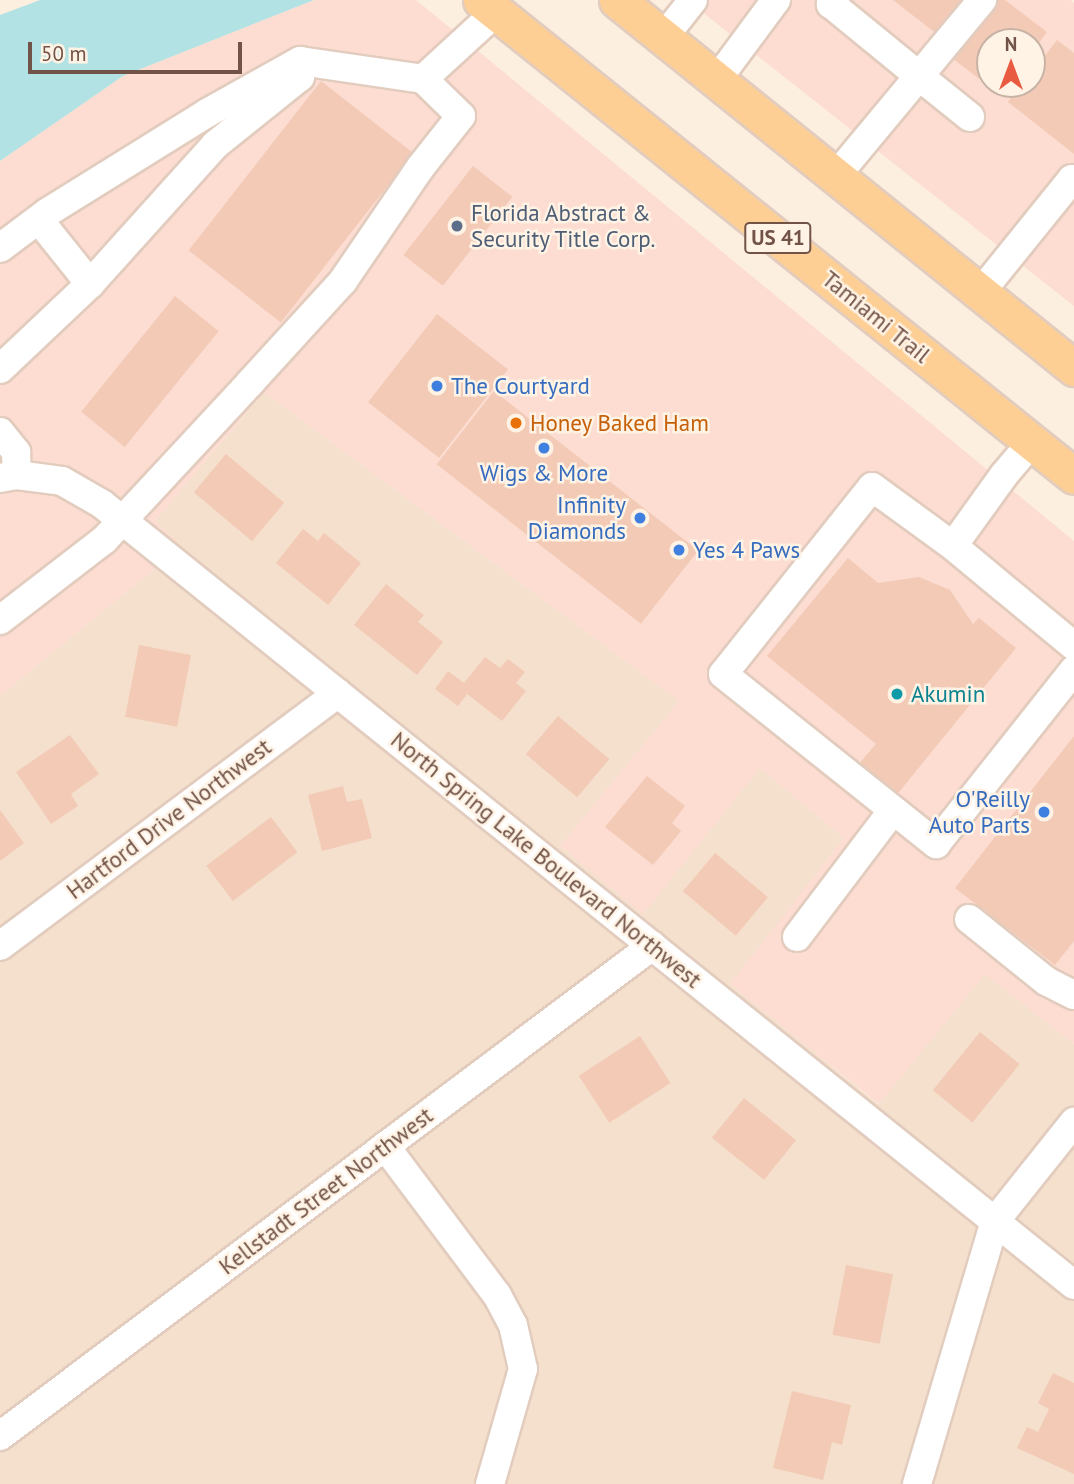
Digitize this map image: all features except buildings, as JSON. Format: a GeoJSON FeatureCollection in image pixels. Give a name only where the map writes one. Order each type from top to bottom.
{"type":"FeatureCollection","features":[{"type":"Feature","properties":{"kind":"main road"},"geometry":{"type":"LineString","coordinates":[[617,0],[1074,368]]}},
{"type":"Feature","properties":{"kind":"main road","name":"Tamiami Trail"},"geometry":{"type":"LineString","coordinates":[[488,6],[1074,476]]}},
{"type":"Feature","properties":{"kind":"street"},"geometry":{"type":"LineString","coordinates":[[663,38],[692,0]]}},
{"type":"Feature","properties":{"kind":"street"},"geometry":{"type":"LineString","coordinates":[[716,81],[776,0]]}},
{"type":"Feature","properties":{"kind":"street"},"geometry":{"type":"LineString","coordinates":[[835,0],[831,4],[970,117]]}},
{"type":"Feature","properties":{"kind":"street"},"geometry":{"type":"LineString","coordinates":[[835,177],[982,0]]}},
{"type":"Feature","properties":{"kind":"street"},"geometry":{"type":"LineString","coordinates":[[423,79],[488,6]]}},
{"type":"Feature","properties":{"kind":"street"},"geometry":{"type":"LineString","coordinates":[[0,369],[90,284],[215,145],[300,78],[300,61]]}},
{"type":"Feature","properties":{"kind":"street"},"geometry":{"type":"LineString","coordinates":[[0,248],[39,220],[207,113],[300,61],[423,79],[461,116],[421,167],[343,281],[262,370],[104,540],[0,620]]}},
{"type":"Feature","properties":{"kind":"street"},"geometry":{"type":"LineString","coordinates":[[980,293],[1072,179],[1074,181]]}},
{"type":"Feature","properties":{"kind":"street"},"geometry":{"type":"LineString","coordinates":[[39,220],[90,284]]}},
{"type":"Feature","properties":{"kind":"street"},"geometry":{"type":"LineString","coordinates":[[0,432],[16,452],[8,476]]}},
{"type":"Feature","properties":{"kind":"street"},"geometry":{"type":"LineString","coordinates":[[953,546],[1004,475],[1032,442]]}},
{"type":"Feature","properties":{"kind":"street","name":"North Spring Lake Boulevard Northwest"},"geometry":{"type":"LineString","coordinates":[[8,476],[62,481],[102,504],[1074,1285]]}},
{"type":"Feature","properties":{"kind":"street"},"geometry":{"type":"LineString","coordinates":[[1074,646],[953,546],[872,487],[723,674],[936,845],[1074,670]]}},
{"type":"Feature","properties":{"kind":"street","name":"Hartford Drive Northwest"},"geometry":{"type":"LineString","coordinates":[[0,946],[338,693]]}},
{"type":"Feature","properties":{"kind":"street"},"geometry":{"type":"LineString","coordinates":[[797,937],[893,810]]}},
{"type":"Feature","properties":{"kind":"street"},"geometry":{"type":"LineString","coordinates":[[969,919],[1046,982],[1074,995]]}},
{"type":"Feature","properties":{"kind":"street","name":"Kellstadt Street Northwest"},"geometry":{"type":"LineString","coordinates":[[0,1436],[652,946]]}},
{"type":"Feature","properties":{"kind":"street"},"geometry":{"type":"LineString","coordinates":[[917,1484],[995,1221],[1074,1122]]}},
{"type":"Feature","properties":{"kind":"street"},"geometry":{"type":"LineString","coordinates":[[385,1146],[497,1295],[513,1325],[523,1369],[490,1484]]}},
{"type":"Feature","properties":{"kind":"shaded area"},"geometry":{"type":"Polygon","coordinates":[[[314,0],[416,0],[1074,541],[1074,1044],[985,974],[879,1104],[730,984],[844,838],[760,768],[643,914],[560,846],[679,701],[264,392],[155,521],[179,543],[153,570],[0,696],[0,161],[123,76],[314,0]]]}},
{"type":"Feature","properties":{"kind":"shaded area"},"geometry":{"type":"Polygon","coordinates":[[[687,0],[1071,0],[1074,3],[1074,306],[687,0]]]}},
{"type":"Feature","properties":{"kind":"shaded area"},"geometry":{"type":"Polygon","coordinates":[[[264,392],[679,701],[560,846],[643,913],[760,768],[844,838],[731,984],[878,1104],[985,973],[1074,1044],[1074,1484],[0,1484],[0,696],[153,570],[178,543],[155,521],[264,392]]]}},
{"type":"Feature","properties":{"kind":"water"},"geometry":{"type":"Polygon","coordinates":[[[40,0],[314,0],[123,76],[0,161],[0,15],[40,0]]]}},
{"type":"Feature","properties":{"kind":"place","name":"Florida Abstract & Security Title Corp."},"geometry":{"type":"Point","coordinates":[457,226]}},
{"type":"Feature","properties":{"kind":"place","name":"The Courtyard"},"geometry":{"type":"Point","coordinates":[437,386]}},
{"type":"Feature","properties":{"kind":"place","name":"Honey Baked Ham"},"geometry":{"type":"Point","coordinates":[516,423]}},
{"type":"Feature","properties":{"kind":"place","name":"Wigs & More"},"geometry":{"type":"Point","coordinates":[544,448]}},
{"type":"Feature","properties":{"kind":"place","name":"Infinity Diamonds"},"geometry":{"type":"Point","coordinates":[640,518]}},
{"type":"Feature","properties":{"kind":"place","name":"Yes 4 Paws"},"geometry":{"type":"Point","coordinates":[679,550]}},
{"type":"Feature","properties":{"kind":"place","name":"Akumin"},"geometry":{"type":"Point","coordinates":[897,694]}},
{"type":"Feature","properties":{"kind":"place","name":"O'Reilly Auto Parts"},"geometry":{"type":"Point","coordinates":[1044,812]}}]}
